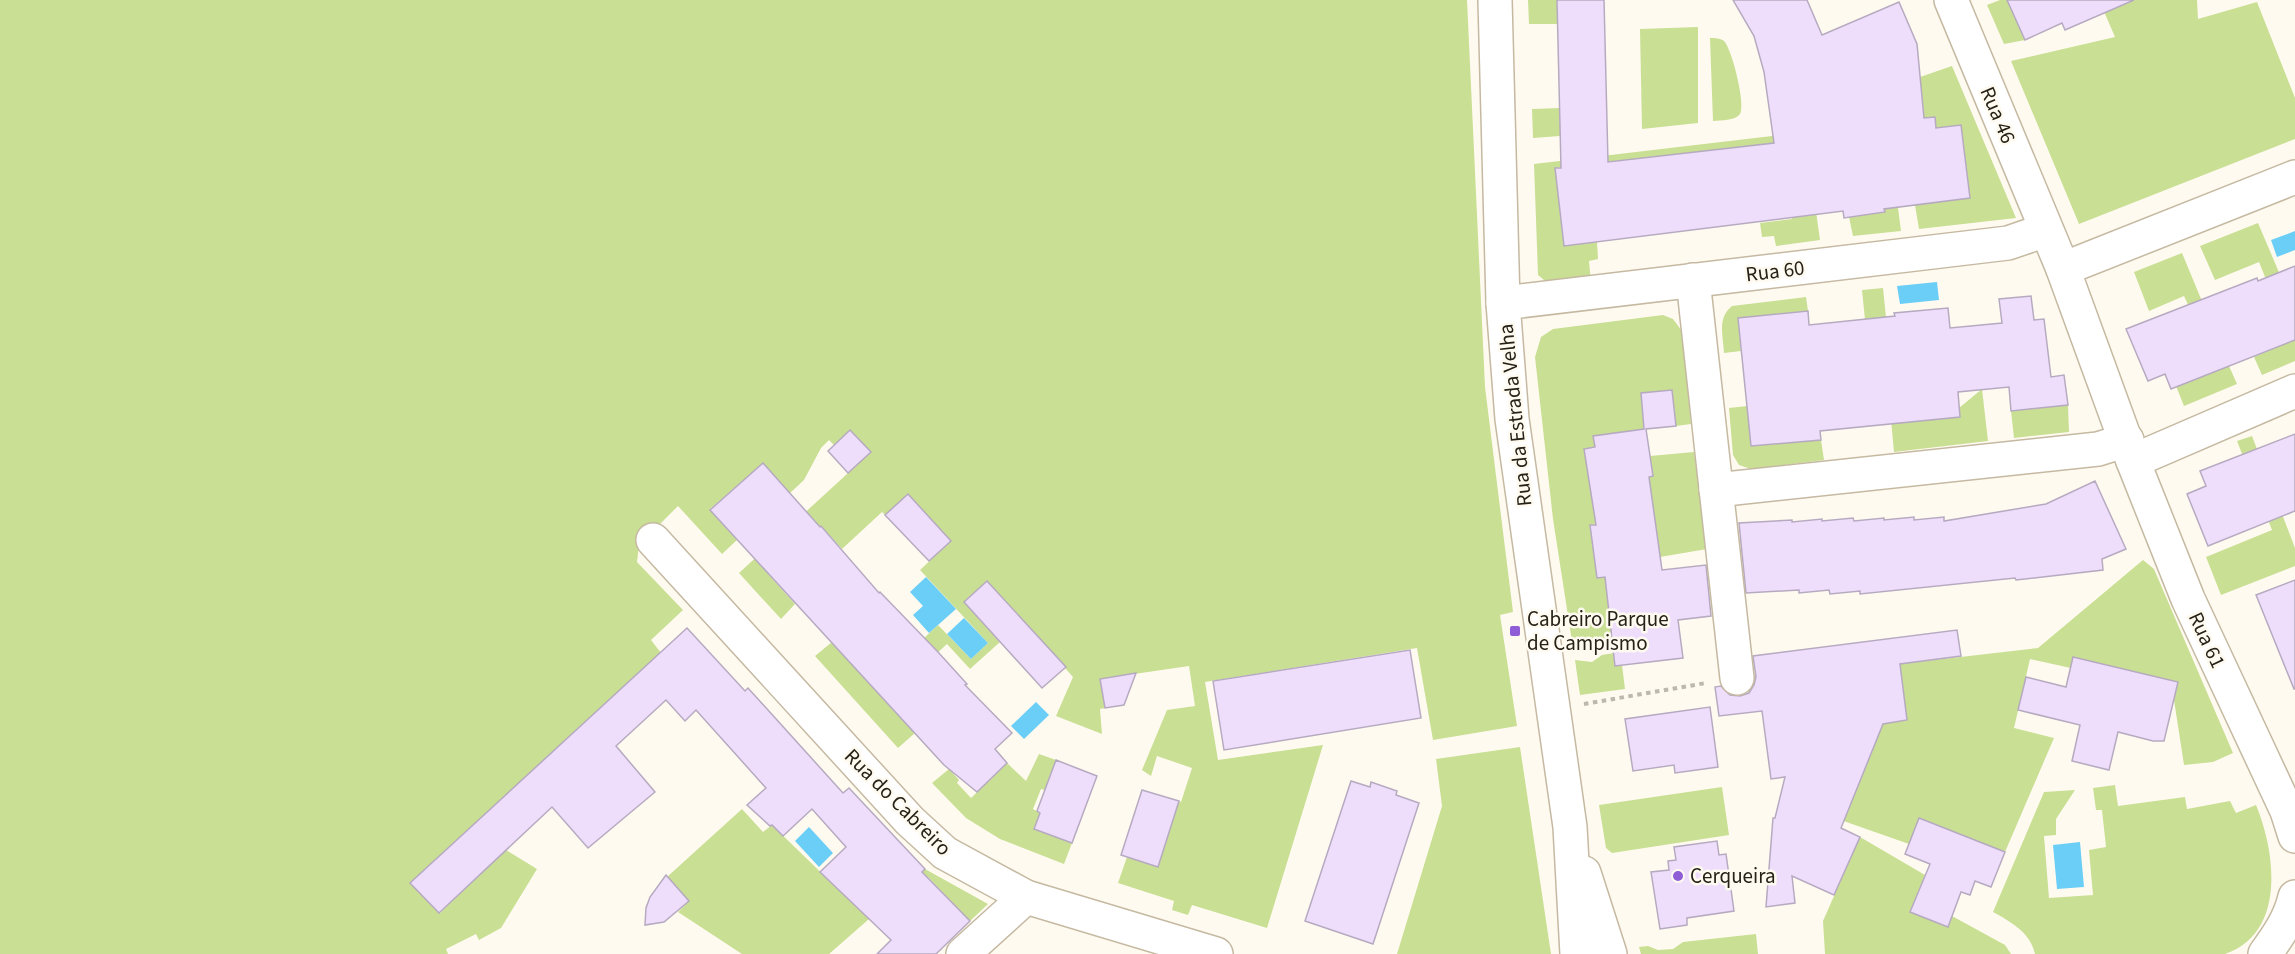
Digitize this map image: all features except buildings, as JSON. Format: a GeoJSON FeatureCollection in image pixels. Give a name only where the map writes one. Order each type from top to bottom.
{"type":"FeatureCollection","features":[{"type":"Feature","properties":{"kind":"street","name":"Rua da Estrada Velha"},"geometry":{"type":"LineString","coordinates":[[1495,0],[1503,303],[1512,419],[1570,827],[1577,954]]}},
{"type":"Feature","properties":{"kind":"street","name":"Rua 46"},"geometry":{"type":"LineString","coordinates":[[1951,0],[2046,230]]}},
{"type":"Feature","properties":{"kind":"street"},"geometry":{"type":"LineString","coordinates":[[2064,268],[2295,177]]}},
{"type":"Feature","properties":{"kind":"street","name":"Rua 60"},"geometry":{"type":"LineString","coordinates":[[1503,303],[2008,243],[2046,230]]}},
{"type":"Feature","properties":{"kind":"street","name":"Rua 61"},"geometry":{"type":"LineString","coordinates":[[2046,230],[2064,268],[2130,450],[2188,599],[2287,811],[2295,836]]}},
{"type":"Feature","properties":{"kind":"street"},"geometry":{"type":"LineString","coordinates":[[1693,280],[1737,678]]}},
{"type":"Feature","properties":{"kind":"street"},"geometry":{"type":"LineString","coordinates":[[1716,490],[2098,448],[2130,450],[2295,392]]}},
{"type":"Feature","properties":{"kind":"street","name":"Rua do Cabreiro"},"geometry":{"type":"LineString","coordinates":[[653,540],[910,821],[945,853],[1026,897],[1216,954]]}},
{"type":"Feature","properties":{"kind":"street","name":"Rua da Estrada Velha"},"geometry":{"type":"LineString","coordinates":[[1570,827],[1610,954]]}},
{"type":"Feature","properties":{"kind":"street"},"geometry":{"type":"LineString","coordinates":[[963,954],[1026,897]]}},
{"type":"Feature","properties":{"kind":"street"},"geometry":{"type":"LineString","coordinates":[[2265,954],[2282,928],[2293,903]]}},
{"type":"Feature","properties":{"kind":"street"},"geometry":{"type":"LineString","coordinates":[[2282,954],[2293,903]]}},
{"type":"Feature","properties":{"kind":"path"},"geometry":{"type":"LineString","coordinates":[[1553,709],[1737,678]]}},
{"type":"Feature","properties":{"kind":"green space"},"geometry":{"type":"Polygon","coordinates":[[[0,0],[1467,0],[1485,387],[1513,612],[1500,615],[1517,726],[1433,740],[1417,648],[1205,682],[1218,760],[1323,745],[1267,928],[1192,905],[1188,915],[1172,910],[1174,901],[1118,883],[1127,857],[1158,867],[1179,801],[1181,802],[1192,768],[1157,756],[1151,776],[1142,770],[1167,710],[1195,706],[1189,666],[1100,679],[1105,708],[1100,709],[1102,734],[1056,716],[1073,677],[987,581],[964,602],[1000,642],[970,669],[947,644],[886,701],[915,733],[898,748],[815,656],[832,642],[923,639],[938,625],[971,659],[988,643],[920,570],[951,541],[908,494],[885,515],[882,512],[842,549],[821,526],[768,574],[795,604],[781,619],[739,573],[871,452],[850,430],[834,445],[829,440],[821,448],[804,480],[790,493],[763,463],[710,509],[737,540],[722,554],[678,506],[639,545],[637,562],[683,610],[651,640],[661,653],[411,883],[440,913],[506,850],[537,869],[501,928],[479,940],[476,934],[446,949],[448,954],[0,954],[0,0]]]}},
{"type":"Feature","properties":{"kind":"green space"},"geometry":{"type":"Polygon","coordinates":[[[1528,0],[1557,0],[1557,24],[1529,24],[1528,0]]]}},
{"type":"Feature","properties":{"kind":"green space"},"geometry":{"type":"Polygon","coordinates":[[[2007,0],[2025,40],[2004,44],[1987,5],[2007,0]]]}},
{"type":"Feature","properties":{"kind":"green space"},"geometry":{"type":"Polygon","coordinates":[[[2099,0],[2197,0],[2198,19],[2257,2],[2295,98],[2295,139],[2079,224],[2011,61],[2115,37],[2099,0]]]}},
{"type":"Feature","properties":{"kind":"green space"},"geometry":{"type":"Polygon","coordinates":[[[1698,27],[1698,123],[1642,129],[1640,29],[1698,27]]]}},
{"type":"Feature","properties":{"kind":"green space"},"geometry":{"type":"Polygon","coordinates":[[[1710,38],[1724,41],[1734,65],[1740,89],[1741,109],[1738,116],[1731,119],[1713,121],[1710,38]]]}},
{"type":"Feature","properties":{"kind":"green space"},"geometry":{"type":"Polygon","coordinates":[[[1952,66],[2016,218],[1919,229],[1915,205],[1970,198],[1961,126],[1936,128],[1935,117],[1924,118],[1920,77],[1952,66]]]}},
{"type":"Feature","properties":{"kind":"green space"},"geometry":{"type":"Polygon","coordinates":[[[1885,107],[1901,231],[1853,236],[1849,217],[1885,212],[1872,130],[1885,107]]]}},
{"type":"Feature","properties":{"kind":"green space"},"geometry":{"type":"Polygon","coordinates":[[[1560,108],[1560,136],[1533,138],[1532,109],[1560,108]]]}},
{"type":"Feature","properties":{"kind":"green space"},"geometry":{"type":"Polygon","coordinates":[[[1772,128],[1810,168],[1820,240],[1776,246],[1774,236],[1762,237],[1760,223],[1792,219],[1782,142],[1556,168],[1564,246],[1597,242],[1598,259],[1589,261],[1591,282],[1550,285],[1538,275],[1534,164],[1772,136],[1772,128]]]}},
{"type":"Feature","properties":{"kind":"green space"},"geometry":{"type":"Polygon","coordinates":[[[2258,223],[2295,310],[2295,361],[2262,375],[2254,357],[2291,341],[2259,262],[2215,280],[2200,246],[2258,223]]]}},
{"type":"Feature","properties":{"kind":"green space"},"geometry":{"type":"Polygon","coordinates":[[[2182,253],[2211,323],[2199,328],[2184,296],[2149,311],[2134,272],[2182,253]]]}},
{"type":"Feature","properties":{"kind":"green space"},"geometry":{"type":"Polygon","coordinates":[[[1883,288],[1889,347],[1868,349],[1862,290],[1883,288]]]}},
{"type":"Feature","properties":{"kind":"green space"},"geometry":{"type":"Polygon","coordinates":[[[1806,297],[1808,311],[1738,318],[1741,351],[1724,353],[1723,321],[1732,306],[1806,297]]]}},
{"type":"Feature","properties":{"kind":"green space"},"geometry":{"type":"Polygon","coordinates":[[[1663,315],[1673,319],[1682,331],[1691,424],[1676,426],[1672,390],[1641,393],[1644,429],[1593,437],[1595,447],[1590,485],[1653,476],[1650,456],[1694,452],[1707,549],[1660,557],[1654,517],[1590,525],[1597,578],[1632,574],[1613,642],[1591,641],[1573,648],[1553,519],[1535,357],[1541,337],[1553,329],[1663,315]]]}},
{"type":"Feature","properties":{"kind":"green space"},"geometry":{"type":"Polygon","coordinates":[[[2229,366],[2237,384],[2184,406],[2176,386],[2229,366]]]}},
{"type":"Feature","properties":{"kind":"green space"},"geometry":{"type":"Polygon","coordinates":[[[1982,389],[1988,441],[1894,452],[1889,399],[1920,414],[1921,421],[1959,417],[1959,408],[1982,389]]]}},
{"type":"Feature","properties":{"kind":"green space"},"geometry":{"type":"Polygon","coordinates":[[[2068,405],[2069,432],[2014,438],[2011,411],[2068,405]]]}},
{"type":"Feature","properties":{"kind":"green space"},"geometry":{"type":"Polygon","coordinates":[[[1747,406],[1751,446],[1821,440],[1824,460],[1751,469],[1739,465],[1733,455],[1729,408],[1747,406]]]}},
{"type":"Feature","properties":{"kind":"green space"},"geometry":{"type":"Polygon","coordinates":[[[2252,436],[2295,548],[2295,566],[2221,595],[2206,557],[2272,530],[2237,441],[2252,436]]]}},
{"type":"Feature","properties":{"kind":"green space"},"geometry":{"type":"Polygon","coordinates":[[[2143,560],[2154,569],[2233,753],[2213,762],[2184,765],[2174,700],[2178,682],[2074,657],[2071,668],[2030,659],[2014,728],[2054,738],[2005,852],[1920,818],[1909,844],[1832,817],[1855,794],[1873,750],[1844,738],[1809,734],[1907,720],[1900,664],[2038,648],[2143,560]]]}},
{"type":"Feature","properties":{"kind":"green space"},"geometry":{"type":"Polygon","coordinates":[[[1614,653],[1615,666],[1622,665],[1625,689],[1580,695],[1575,660],[1592,662],[1602,655],[1614,653]]]}},
{"type":"Feature","properties":{"kind":"green space"},"geometry":{"type":"Polygon","coordinates":[[[1520,747],[1551,954],[1397,954],[1442,806],[1436,759],[1520,747]]]}},
{"type":"Feature","properties":{"kind":"green space"},"geometry":{"type":"Polygon","coordinates":[[[1039,754],[1056,760],[1048,780],[1048,791],[1041,789],[1033,809],[1040,813],[1034,828],[1072,843],[1064,864],[1000,839],[966,818],[932,783],[949,769],[959,780],[957,783],[971,798],[1007,763],[1026,781],[1039,754]]]}},
{"type":"Feature","properties":{"kind":"green space"},"geometry":{"type":"Polygon","coordinates":[[[2115,785],[2118,806],[2185,797],[2187,809],[2230,801],[2236,813],[2256,805],[2268,846],[2271,890],[2267,910],[2258,929],[2245,944],[2225,954],[2035,954],[2024,934],[1993,912],[2044,792],[2075,790],[2056,819],[2056,835],[2044,836],[2049,898],[2093,895],[2089,850],[2106,847],[2102,810],[2096,810],[2093,788],[2115,785]]]}},
{"type":"Feature","properties":{"kind":"green space"},"geometry":{"type":"Polygon","coordinates":[[[1722,787],[1729,835],[1612,853],[1606,848],[1599,805],[1722,787]]]}},
{"type":"Feature","properties":{"kind":"green space"},"geometry":{"type":"Polygon","coordinates":[[[742,809],[763,832],[772,825],[869,919],[829,954],[742,954],[678,912],[689,901],[667,877],[742,809]]]}},
{"type":"Feature","properties":{"kind":"green space"},"geometry":{"type":"Polygon","coordinates":[[[1860,837],[1925,875],[1910,912],[1952,916],[2005,945],[2011,954],[1825,954],[1823,921],[1860,837]]]}},
{"type":"Feature","properties":{"kind":"green space"},"geometry":{"type":"Polygon","coordinates":[[[925,869],[988,904],[970,921],[928,877],[906,897],[901,891],[925,869]]]}},
{"type":"Feature","properties":{"kind":"green space"},"geometry":{"type":"Polygon","coordinates":[[[1756,934],[1758,954],[1641,954],[1639,947],[1648,946],[1658,950],[1673,949],[1683,942],[1756,934]]]}},
{"type":"Feature","properties":{"kind":"water"},"geometry":{"type":"Polygon","coordinates":[[[2295,231],[2295,250],[2277,257],[2271,240],[2295,231]]]}},
{"type":"Feature","properties":{"kind":"water"},"geometry":{"type":"Polygon","coordinates":[[[1937,282],[1939,300],[1900,304],[1897,286],[1937,282]]]}},
{"type":"Feature","properties":{"kind":"water"},"geometry":{"type":"Polygon","coordinates":[[[926,577],[956,609],[929,633],[913,615],[923,606],[910,592],[926,577]]]}},
{"type":"Feature","properties":{"kind":"water"},"geometry":{"type":"Polygon","coordinates":[[[964,618],[988,643],[971,659],[947,634],[964,618]]]}},
{"type":"Feature","properties":{"kind":"water"},"geometry":{"type":"Polygon","coordinates":[[[1036,702],[1049,715],[1024,739],[1011,726],[1036,702]]]}},
{"type":"Feature","properties":{"kind":"water"},"geometry":{"type":"Polygon","coordinates":[[[809,827],[833,853],[819,867],[795,841],[809,827]]]}},
{"type":"Feature","properties":{"kind":"water"},"geometry":{"type":"Polygon","coordinates":[[[2080,842],[2084,887],[2057,889],[2053,845],[2080,842]]]}},
{"type":"Feature","properties":{"kind":"place","name":"Cabreiro Parque de Campismo"},"geometry":{"type":"Point","coordinates":[1515,631]}},
{"type":"Feature","properties":{"kind":"place","name":"Cerqueira"},"geometry":{"type":"Point","coordinates":[1678,876]}}]}
